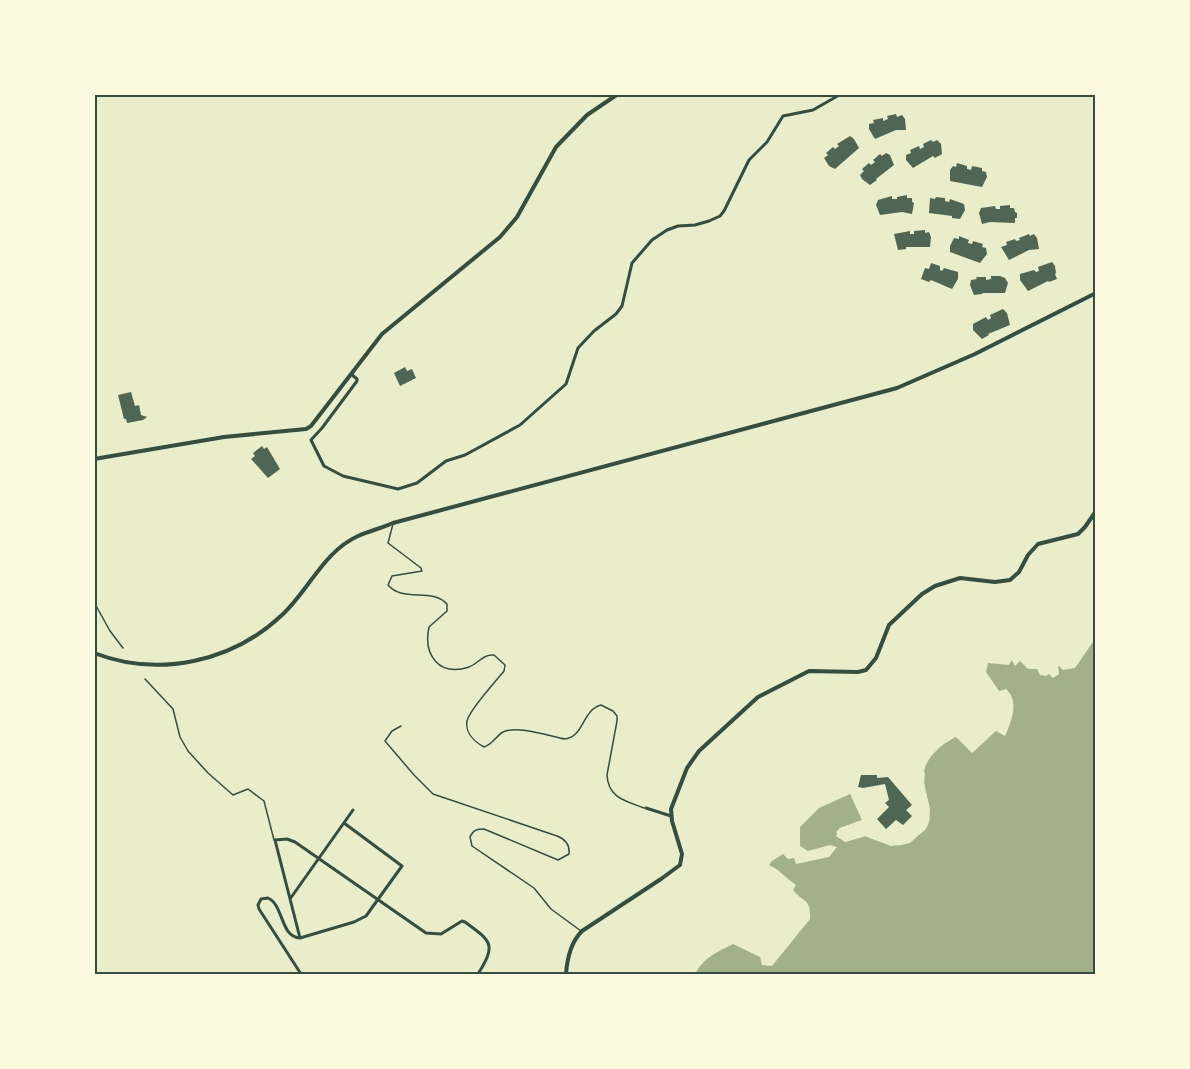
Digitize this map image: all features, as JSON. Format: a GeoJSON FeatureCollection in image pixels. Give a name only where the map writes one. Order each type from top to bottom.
{"type":"FeatureCollection","features":[{"type":"Feature","properties":{"kind":"street"},"geometry":{"type":"LineString","coordinates":[[94,459],[224,437],[306,429],[316,420],[382,334],[500,237],[517,218],[556,147],[586,115],[618,94]]}},
{"type":"Feature","properties":{"kind":"street"},"geometry":{"type":"LineString","coordinates":[[351,374],[357,381],[311,440],[324,466],[343,476],[398,489],[417,483],[446,461],[492,442],[520,425],[566,384],[578,348],[622,306],[630,269],[644,248],[667,230],[678,226],[695,225],[720,216],[749,160],[767,142],[783,116],[813,110],[841,94]]}},
{"type":"Feature","properties":{"kind":"street"},"geometry":{"type":"LineString","coordinates":[[881,94],[887,94]]}},
{"type":"Feature","properties":{"kind":"street"},"geometry":{"type":"LineString","coordinates":[[94,653],[132,664],[162,665],[198,661],[227,651],[254,638],[284,613],[326,560],[358,536],[393,523],[897,388],[975,354],[1095,293]]}},
{"type":"Feature","properties":{"kind":"street"},"geometry":{"type":"LineString","coordinates":[[566,975],[567,960],[582,931],[645,891],[680,865],[682,854],[671,816],[674,800],[691,761],[758,697],[809,671],[858,672],[866,670],[876,658],[889,625],[922,594],[935,586],[960,578],[995,582],[1010,580],[1019,572],[1028,555],[1038,544],[1078,534],[1095,511]]}},
{"type":"Feature","properties":{"kind":"street"},"geometry":{"type":"LineString","coordinates":[[646,808],[671,816]]}},
{"type":"Feature","properties":{"kind":"street"},"geometry":{"type":"LineString","coordinates":[[290,900],[353,810]]}},
{"type":"Feature","properties":{"kind":"street"},"geometry":{"type":"LineString","coordinates":[[301,975],[259,909],[261,899],[268,897],[275,902],[288,933],[293,938],[300,938],[361,919],[369,914],[402,865],[344,823]]}},
{"type":"Feature","properties":{"kind":"street"},"geometry":{"type":"LineString","coordinates":[[300,938],[275,840],[291,840],[426,933],[441,934],[462,921],[478,931],[488,939],[490,947],[478,975]]}},
{"type":"Feature","properties":{"kind":"lane"},"geometry":{"type":"LineString","coordinates":[[393,523],[388,543],[422,571],[392,576],[388,585],[392,590],[405,595],[427,595],[443,599],[447,604],[447,611],[429,627],[428,649],[434,660],[442,667],[454,670],[471,666],[487,654],[494,655],[506,665],[504,671],[467,720],[469,733],[478,744],[484,747],[489,745],[501,733],[514,728],[566,739],[572,738],[578,732],[589,711],[601,705],[607,707],[617,716],[607,784],[618,798],[646,808]]}},
{"type":"Feature","properties":{"kind":"lane"},"geometry":{"type":"LineString","coordinates":[[94,602],[110,631],[123,648]]}},
{"type":"Feature","properties":{"kind":"lane"},"geometry":{"type":"LineString","coordinates":[[145,679],[170,704],[183,743],[208,774],[233,795],[248,789],[262,799],[275,840]]}},
{"type":"Feature","properties":{"kind":"lane"},"geometry":{"type":"LineString","coordinates":[[401,726],[392,731],[385,741],[427,790],[474,809],[557,836],[566,842],[570,849],[569,854],[558,860],[484,829],[472,831],[470,837],[472,846],[534,888],[551,909],[582,931]]}},
{"type":"Feature","properties":{"kind":"shaded area"},"geometry":{"type":"Polygon","coordinates":[[[1095,639],[1095,974],[695,974],[706,960],[733,944],[760,957],[762,965],[772,966],[810,919],[808,904],[793,890],[796,885],[769,865],[783,854],[788,859],[794,858],[796,864],[829,857],[837,847],[830,845],[808,851],[800,846],[800,827],[819,808],[850,794],[862,820],[840,828],[836,832],[845,842],[865,836],[890,845],[902,845],[925,830],[930,815],[924,773],[931,756],[956,737],[972,753],[996,731],[1005,736],[1010,725],[1013,700],[1006,689],[999,691],[986,672],[988,663],[1009,665],[1012,660],[1015,666],[1020,661],[1028,669],[1037,669],[1040,675],[1049,674],[1053,678],[1059,674],[1059,666],[1063,670],[1075,668],[1095,639]]]}},
{"type":"Feature","properties":{"kind":"pier"},"geometry":{"type":"Polygon","coordinates":[[[922,772],[925,773],[924,784],[930,809],[926,828],[910,843],[891,846],[866,836],[845,842],[836,836],[840,828],[865,819],[864,822],[842,830],[839,835],[846,839],[866,833],[891,843],[909,840],[923,827],[927,809],[921,784],[922,772]]]}},
{"type":"Feature","properties":{"kind":"building"},"geometry":{"type":"Polygon","coordinates":[[[896,114],[897,117],[902,115],[905,119],[906,130],[896,130],[875,139],[869,129],[869,124],[874,123],[873,120],[883,118],[883,121],[888,119],[887,116],[896,114]]]}},
{"type":"Feature","properties":{"kind":"building"},"geometry":{"type":"Polygon","coordinates":[[[850,136],[859,148],[835,169],[829,166],[824,158],[828,155],[826,153],[833,147],[835,149],[839,146],[837,144],[850,136]]]}},
{"type":"Feature","properties":{"kind":"building"},"geometry":{"type":"Polygon","coordinates":[[[931,140],[933,142],[937,140],[941,144],[942,154],[935,158],[933,156],[913,168],[906,160],[906,155],[911,153],[910,150],[919,146],[920,149],[924,147],[923,144],[931,140]]]}},
{"type":"Feature","properties":{"kind":"building"},"geometry":{"type":"Polygon","coordinates":[[[886,153],[890,155],[894,165],[870,185],[860,175],[864,171],[862,169],[869,163],[871,165],[875,162],[873,160],[880,154],[882,156],[886,153]]]}},
{"type":"Feature","properties":{"kind":"building"},"geometry":{"type":"Polygon","coordinates":[[[957,163],[971,170],[972,166],[982,168],[987,177],[982,187],[950,181],[950,170],[953,166],[956,167],[957,163]]]}},
{"type":"Feature","properties":{"kind":"building"},"geometry":{"type":"Polygon","coordinates":[[[907,195],[907,198],[912,198],[914,203],[912,214],[902,212],[880,215],[876,205],[878,200],[892,196],[892,199],[897,199],[897,197],[907,195]]]}},
{"type":"Feature","properties":{"kind":"building"},"geometry":{"type":"Polygon","coordinates":[[[936,197],[964,204],[965,210],[960,219],[929,213],[930,198],[935,199],[936,197]]]}},
{"type":"Feature","properties":{"kind":"building"},"geometry":{"type":"Polygon","coordinates":[[[1010,205],[1010,208],[1014,208],[1017,213],[1015,223],[982,224],[979,213],[981,208],[995,206],[996,209],[1000,209],[1000,206],[1010,205]]]}},
{"type":"Feature","properties":{"kind":"building"},"geometry":{"type":"Polygon","coordinates":[[[925,230],[925,233],[929,232],[931,237],[930,247],[906,247],[906,249],[898,250],[894,234],[910,231],[910,234],[914,234],[914,231],[925,230]]]}},
{"type":"Feature","properties":{"kind":"building"},"geometry":{"type":"Polygon","coordinates":[[[1029,234],[1030,236],[1034,234],[1037,238],[1039,249],[1029,250],[1009,260],[1001,247],[1007,245],[1006,242],[1020,240],[1019,238],[1029,234]]]}},
{"type":"Feature","properties":{"kind":"building"},"geometry":{"type":"Polygon","coordinates":[[[959,236],[969,240],[968,243],[972,244],[973,241],[983,244],[982,247],[986,248],[987,254],[980,263],[950,252],[954,238],[959,239],[959,236]]]}},
{"type":"Feature","properties":{"kind":"building"},"geometry":{"type":"Polygon","coordinates":[[[1052,262],[1057,279],[1028,291],[1020,280],[1020,274],[1039,271],[1038,267],[1052,262]]]}},
{"type":"Feature","properties":{"kind":"building"},"geometry":{"type":"Polygon","coordinates":[[[931,263],[940,266],[942,271],[944,268],[958,272],[958,279],[952,289],[931,280],[929,282],[921,279],[925,268],[929,269],[931,263]]]}},
{"type":"Feature","properties":{"kind":"building"},"geometry":{"type":"Polygon","coordinates":[[[991,276],[1005,278],[1008,283],[1005,293],[974,295],[970,285],[971,280],[977,279],[976,277],[991,279],[991,276]]]}},
{"type":"Feature","properties":{"kind":"building"},"geometry":{"type":"Polygon","coordinates":[[[1003,309],[1007,313],[1010,325],[982,339],[973,330],[973,324],[986,317],[988,320],[991,318],[990,315],[1003,309]]]}},
{"type":"Feature","properties":{"kind":"building"},"geometry":{"type":"Polygon","coordinates":[[[405,367],[407,371],[412,369],[416,378],[400,386],[394,373],[405,367]]]}},
{"type":"Feature","properties":{"kind":"building"},"geometry":{"type":"Polygon","coordinates":[[[131,392],[135,406],[139,405],[141,415],[147,417],[127,423],[118,395],[131,392]]]}},
{"type":"Feature","properties":{"kind":"building"},"geometry":{"type":"Polygon","coordinates":[[[262,446],[264,449],[267,447],[280,469],[268,478],[251,459],[255,456],[253,453],[262,446]]]}},
{"type":"Feature","properties":{"kind":"building"},"geometry":{"type":"Polygon","coordinates":[[[861,775],[877,775],[877,778],[888,777],[912,805],[906,810],[912,816],[903,825],[896,820],[886,829],[877,819],[889,807],[885,803],[889,800],[885,784],[858,787],[861,775]]]}}]}
